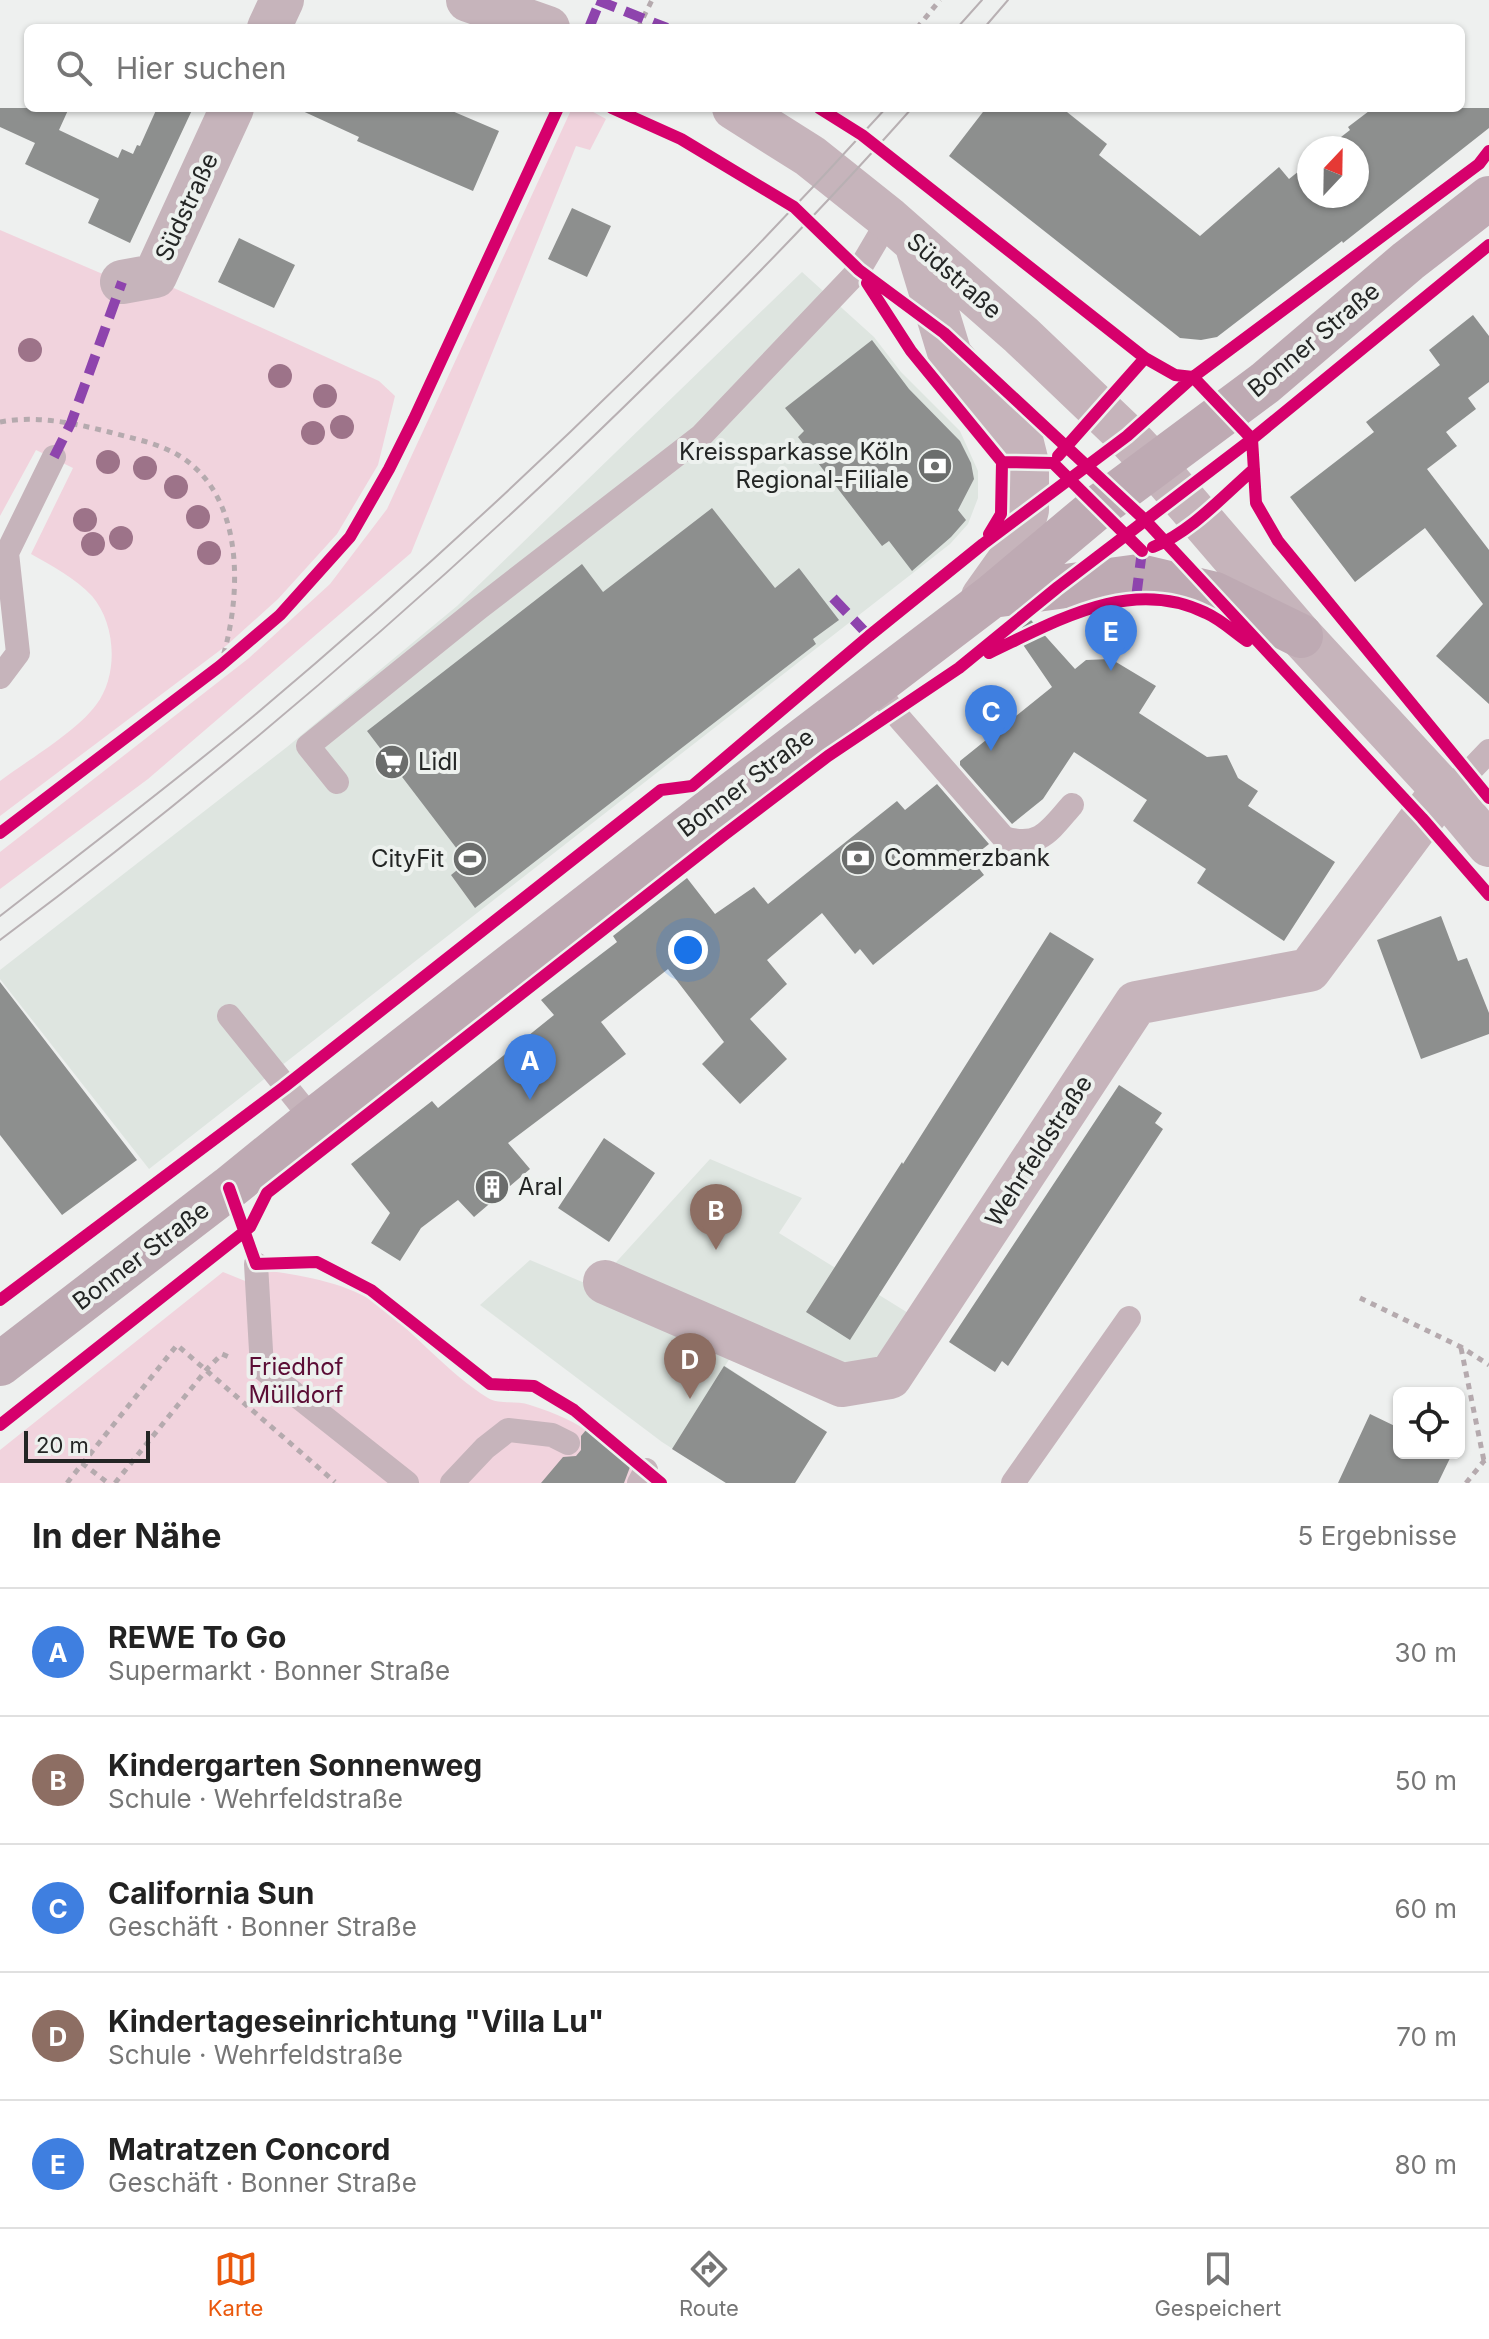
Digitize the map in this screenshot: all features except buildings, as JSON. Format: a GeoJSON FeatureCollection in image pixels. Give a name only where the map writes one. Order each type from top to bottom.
{"type":"FeatureCollection","features":[{"type":"Feature","properties":{"kind":"main road","name":"Bonner Straße"},"geometry":{"type":"LineString","coordinates":[[0,1364],[985,601],[1097,508],[1265,383],[1408,261],[1489,198]]}},
{"type":"Feature","properties":{"kind":"main road"},"geometry":{"type":"LineString","coordinates":[[985,601],[1139,576],[1215,594],[1301,636]]}},
{"type":"Feature","properties":{"kind":"street"},"geometry":{"type":"LineString","coordinates":[[271,24],[282,0]]}},
{"type":"Feature","properties":{"kind":"street"},"geometry":{"type":"LineString","coordinates":[[468,0],[537,24]]}},
{"type":"Feature","properties":{"kind":"street","name":"Südstraße"},"geometry":{"type":"LineString","coordinates":[[122,282],[155,276],[230,112]]}},
{"type":"Feature","properties":{"kind":"street","name":"Südstraße"},"geometry":{"type":"LineString","coordinates":[[740,112],[810,156],[902,231],[1021,335],[1155,466]]}},
{"type":"Feature","properties":{"kind":"street"},"geometry":{"type":"LineString","coordinates":[[902,231],[950,355],[1021,439],[1027,463],[1027,510],[1015,552],[985,601]]}},
{"type":"Feature","properties":{"kind":"street"},"geometry":{"type":"LineString","coordinates":[[1155,466],[1301,636],[1443,790],[1489,845]]}},
{"type":"Feature","properties":{"kind":"street","name":"Wehrfeldstraße"},"geometry":{"type":"LineString","coordinates":[[605,1282],[842,1385],[890,1377],[1136,1003],[1309,970],[1443,790]]}},
{"type":"Feature","properties":{"kind":"lane"},"geometry":{"type":"LineString","coordinates":[[337,782],[308,746],[467,617],[701,436],[859,270],[902,231]]}},
{"type":"Feature","properties":{"kind":"lane"},"geometry":{"type":"LineString","coordinates":[[0,677],[18,653],[7,553],[54,457]]}},
{"type":"Feature","properties":{"kind":"lane"},"geometry":{"type":"LineString","coordinates":[[874,685],[1004,838],[1017,842],[1034,841],[1045,836],[1072,805]]}},
{"type":"Feature","properties":{"kind":"lane","name":"Wehrfeldstraße"},"geometry":{"type":"LineString","coordinates":[[1443,790],[1468,773],[1489,751]]}},
{"type":"Feature","properties":{"kind":"lane"},"geometry":{"type":"LineString","coordinates":[[229,1016],[313,1120]]}},
{"type":"Feature","properties":{"kind":"lane"},"geometry":{"type":"LineString","coordinates":[[256,1264],[262,1368],[407,1483]]}},
{"type":"Feature","properties":{"kind":"lane"},"geometry":{"type":"LineString","coordinates":[[1013,1483],[1129,1318]]}},
{"type":"Feature","properties":{"kind":"lane"},"geometry":{"type":"LineString","coordinates":[[452,1483],[485,1448],[508,1430],[552,1435],[568,1443]]}},
{"type":"Feature","properties":{"kind":"path"},"geometry":{"type":"LineString","coordinates":[[640,24],[652,0]]}},
{"type":"Feature","properties":{"kind":"path"},"geometry":{"type":"LineString","coordinates":[[920,24],[940,0]]}},
{"type":"Feature","properties":{"kind":"path"},"geometry":{"type":"LineString","coordinates":[[0,422],[60,422],[98,429],[178,454],[202,475],[222,502],[232,536],[235,578],[227,645],[220,666]]}},
{"type":"Feature","properties":{"kind":"path"},"geometry":{"type":"LineString","coordinates":[[1360,1298],[1461,1347],[1489,1365]]}},
{"type":"Feature","properties":{"kind":"path"},"geometry":{"type":"LineString","coordinates":[[67,1483],[177,1345],[335,1483]]}},
{"type":"Feature","properties":{"kind":"path"},"geometry":{"type":"LineString","coordinates":[[1461,1347],[1486,1460],[1466,1483]]}},
{"type":"Feature","properties":{"kind":"path"},"geometry":{"type":"LineString","coordinates":[[115,1483],[207,1369]]}},
{"type":"Feature","properties":{"kind":"path"},"geometry":{"type":"LineString","coordinates":[[82,1463],[108,1483]]}},
{"type":"Feature","properties":{"kind":"shaded area"},"geometry":{"type":"Polygon","coordinates":[[[802,272],[874,337],[901,372],[960,431],[978,471],[978,498],[968,524],[950,544],[149,1169],[0,979],[0,970],[287,747],[457,606],[802,272]]]}},
{"type":"Feature","properties":{"kind":"shaded area"},"geometry":{"type":"Polygon","coordinates":[[[710,1159],[802,1198],[779,1233],[913,1316],[879,1368],[850,1373],[609,1270],[710,1159]]]}},
{"type":"Feature","properties":{"kind":"shaded area"},"geometry":{"type":"Polygon","coordinates":[[[530,1260],[737,1347],[725,1366],[827,1432],[795,1483],[726,1483],[662,1442],[480,1305],[530,1260]]]}},
{"type":"Feature","properties":{"kind":"green space"},"geometry":{"type":"Polygon","coordinates":[[[570,112],[593,112],[606,119],[590,150],[576,146],[411,553],[148,779],[0,889],[0,852],[249,658],[330,584],[387,509],[570,112]]]}},
{"type":"Feature","properties":{"kind":"green space"},"geometry":{"type":"Polygon","coordinates":[[[0,230],[147,293],[165,284],[379,381],[395,396],[378,465],[337,534],[278,599],[227,645],[0,816],[0,781],[64,735],[96,705],[108,679],[112,650],[106,621],[92,596],[71,578],[31,554],[73,468],[36,450],[0,516],[0,230]]]}},
{"type":"Feature","properties":{"kind":"green space","name":"Friedhof Mülldorf"},"geometry":{"type":"Polygon","coordinates":[[[270,1271],[328,1282],[368,1298],[394,1317],[459,1377],[488,1398],[530,1405],[580,1426],[606,1445],[644,1483],[0,1483],[0,1450],[223,1272],[255,1285],[270,1271]]]}},
{"type":"Feature","properties":{"kind":"tram line"},"geometry":{"type":"LineString","coordinates":[[961,24],[982,0]]}},
{"type":"Feature","properties":{"kind":"tram line"},"geometry":{"type":"LineString","coordinates":[[987,24],[1008,0]]}},
{"type":"Feature","properties":{"kind":"tram line"},"geometry":{"type":"LineString","coordinates":[[0,916],[224,740],[339,643],[502,497],[659,345],[882,112]]}},
{"type":"Feature","properties":{"kind":"tram line"},"geometry":{"type":"LineString","coordinates":[[0,940],[222,766],[436,582],[618,413],[747,285],[908,112]]}},
{"type":"Feature","properties":{"kind":"marked path"},"geometry":{"type":"LineString","coordinates":[[597,0],[657,24]]}},
{"type":"Feature","properties":{"kind":"marked path"},"geometry":{"type":"LineString","coordinates":[[591,24],[600,1]]}},
{"type":"Feature","properties":{"kind":"marked path"},"geometry":{"type":"LineString","coordinates":[[54,457],[71,423],[122,282]]}},
{"type":"Feature","properties":{"kind":"marked path"},"geometry":{"type":"LineString","coordinates":[[1136,598],[1142,551]]}},
{"type":"Feature","properties":{"kind":"marked path"},"geometry":{"type":"LineString","coordinates":[[833,598],[869,636]]}},
{"type":"Feature","properties":{"kind":"cycle path"},"geometry":{"type":"LineString","coordinates":[[0,833],[220,666],[280,615],[350,537],[414,419],[556,112]]}},
{"type":"Feature","properties":{"kind":"cycle path"},"geometry":{"type":"LineString","coordinates":[[621,112],[681,139],[794,207],[859,270],[944,333],[1145,520],[1422,818],[1489,895]]}},
{"type":"Feature","properties":{"kind":"cycle path"},"geometry":{"type":"LineString","coordinates":[[825,112],[862,135],[1145,358],[1175,375],[1193,377],[1252,439],[1256,503],[1278,541],[1489,798]]}},
{"type":"Feature","properties":{"kind":"cycle path"},"geometry":{"type":"LineString","coordinates":[[0,1300],[284,1087],[661,790],[692,786],[983,544],[1127,436],[1193,377],[1479,164],[1489,151]]}},
{"type":"Feature","properties":{"kind":"cycle path"},"geometry":{"type":"LineString","coordinates":[[0,1425],[250,1227],[267,1193],[828,756],[959,668],[1058,587],[1252,439],[1489,245]]}},
{"type":"Feature","properties":{"kind":"cycle path"},"geometry":{"type":"LineString","coordinates":[[867,283],[911,351],[1002,462],[1001,514],[989,534]]}},
{"type":"Feature","properties":{"kind":"cycle path"},"geometry":{"type":"LineString","coordinates":[[1058,456],[1145,358]]}},
{"type":"Feature","properties":{"kind":"cycle path"},"geometry":{"type":"LineString","coordinates":[[1002,462],[1053,463],[1142,551]]}},
{"type":"Feature","properties":{"kind":"cycle path"},"geometry":{"type":"LineString","coordinates":[[1153,547],[1193,523],[1254,469]]}},
{"type":"Feature","properties":{"kind":"cycle path"},"geometry":{"type":"LineString","coordinates":[[989,653],[1095,607],[1150,599],[1178,603],[1206,613],[1247,641]]}},
{"type":"Feature","properties":{"kind":"cycle path"},"geometry":{"type":"LineString","coordinates":[[229,1188],[256,1264],[317,1262],[371,1290],[490,1384],[534,1386],[574,1410],[661,1483]]}},
{"type":"Feature","properties":{"kind":"place","name":"Kreissparkasse Köln Regional-Filiale"},"geometry":{"type":"Point","coordinates":[935,466]}},
{"type":"Feature","properties":{"kind":"place","name":"Matratzen Concord"},"geometry":{"type":"Point","coordinates":[1111,671]}},
{"type":"Feature","properties":{"kind":"place","name":"California Sun"},"geometry":{"type":"Point","coordinates":[991,751]}},
{"type":"Feature","properties":{"kind":"place","name":"Lidl"},"geometry":{"type":"Point","coordinates":[392,762]}},
{"type":"Feature","properties":{"kind":"place","name":"Commerzbank"},"geometry":{"type":"Point","coordinates":[858,858]}},
{"type":"Feature","properties":{"kind":"place","name":"CityFit"},"geometry":{"type":"Point","coordinates":[470,859]}},
{"type":"Feature","properties":{"kind":"place","name":"REWE To Go"},"geometry":{"type":"Point","coordinates":[530,1100]}},
{"type":"Feature","properties":{"kind":"place","name":"Aral"},"geometry":{"type":"Point","coordinates":[492,1187]}},
{"type":"Feature","properties":{"kind":"place","name":"Kindergarten Sonnenweg"},"geometry":{"type":"Point","coordinates":[716,1250]}},
{"type":"Feature","properties":{"kind":"place","name":"Kindertageseinrichtung \"Villa Lu\""},"geometry":{"type":"Point","coordinates":[690,1399]}}]}
